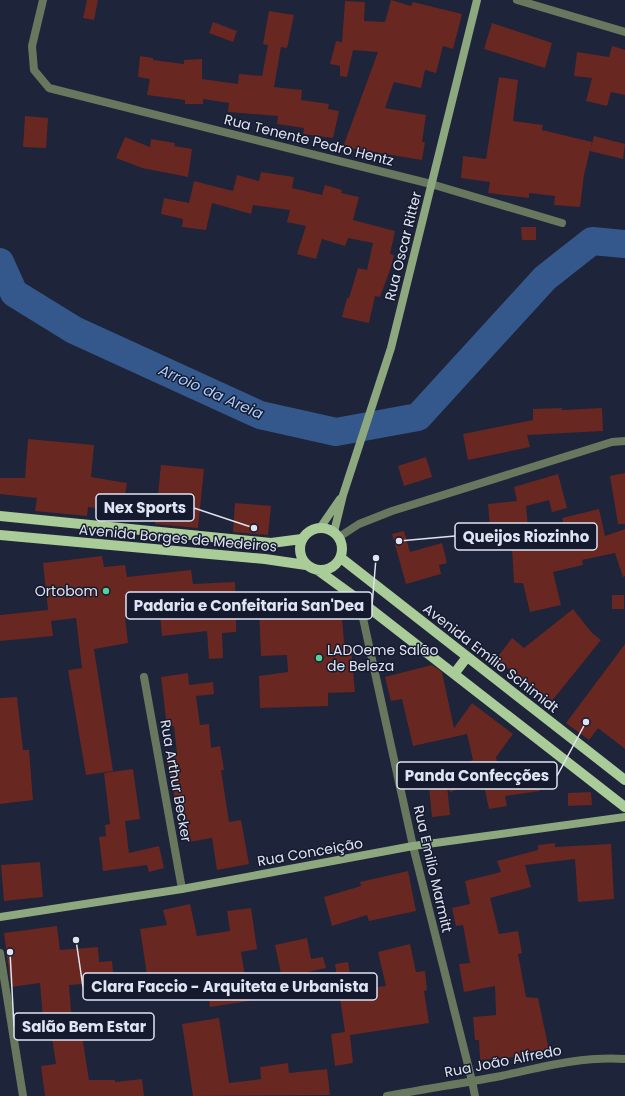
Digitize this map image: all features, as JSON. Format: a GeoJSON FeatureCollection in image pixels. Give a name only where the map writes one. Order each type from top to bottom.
{"type":"FeatureCollection","features":[{"type":"Feature","properties":{"kind":"main road","name":"Rua Oscar Ritter"},"geometry":{"type":"LineString","coordinates":[[336,534],[343,495],[391,348],[477,0]]}},
{"type":"Feature","properties":{"kind":"main road","name":"Rua Oscar Ritter"},"geometry":{"type":"LineString","coordinates":[[320,528],[343,495]]}},
{"type":"Feature","properties":{"kind":"main road","name":"Avenida Borges de Medeiros"},"geometry":{"type":"LineString","coordinates":[[0,516],[271,543],[302,539]]}},
{"type":"Feature","properties":{"kind":"main road"},"geometry":{"type":"LineString","coordinates":[[319,571],[332,568],[341,558],[343,551],[336,534],[320,528],[307,533],[302,539],[300,553],[306,565],[319,571],[359,600],[625,807]]}},
{"type":"Feature","properties":{"kind":"main road","name":"Avenida Borges de Medeiros"},"geometry":{"type":"LineString","coordinates":[[0,535],[265,559],[306,565]]}},
{"type":"Feature","properties":{"kind":"main road","name":"Avenida Emílio Schimidt"},"geometry":{"type":"LineString","coordinates":[[341,558],[625,780]]}},
{"type":"Feature","properties":{"kind":"main road"},"geometry":{"type":"LineString","coordinates":[[454,674],[466,657]]}},
{"type":"Feature","properties":{"kind":"main road","name":"Rua Conceição"},"geometry":{"type":"LineString","coordinates":[[0,917],[182,889],[414,846],[625,817]]}},
{"type":"Feature","properties":{"kind":"street","name":"Rua Tenente Pedro Hentz"},"geometry":{"type":"LineString","coordinates":[[44,0],[32,46],[34,70],[48,88],[431,184],[562,223]]}},
{"type":"Feature","properties":{"kind":"street"},"geometry":{"type":"LineString","coordinates":[[517,0],[625,32]]}},
{"type":"Feature","properties":{"kind":"street"},"geometry":{"type":"LineString","coordinates":[[336,534],[392,511],[612,442],[625,441]]}},
{"type":"Feature","properties":{"kind":"street","name":"Rua Emilio Marmitt"},"geometry":{"type":"LineString","coordinates":[[359,600],[414,846],[475,1096]]}},
{"type":"Feature","properties":{"kind":"street","name":"Rua Arthur Becker"},"geometry":{"type":"LineString","coordinates":[[144,677],[182,889]]}},
{"type":"Feature","properties":{"kind":"street"},"geometry":{"type":"LineString","coordinates":[[0,953],[23,1096]]}},
{"type":"Feature","properties":{"kind":"street","name":"Rua João Alfredo"},"geometry":{"type":"LineString","coordinates":[[387,1096],[472,1082],[578,1060],[606,1058],[625,1060]]}},
{"type":"Feature","properties":{"kind":"building"},"geometry":{"type":"Polygon","coordinates":[[[87,0],[98,0],[94,20],[83,18],[87,0]]]}},
{"type":"Feature","properties":{"kind":"building"},"geometry":{"type":"Polygon","coordinates":[[[391,0],[411,6],[413,2],[462,14],[453,49],[443,46],[436,73],[425,70],[421,88],[394,82],[385,108],[426,115],[422,142],[425,142],[422,160],[343,147],[378,52],[353,50],[347,77],[340,76],[340,66],[330,64],[336,41],[342,42],[345,1],[365,2],[364,21],[385,22],[391,0]]]}},
{"type":"Feature","properties":{"kind":"building"},"geometry":{"type":"Polygon","coordinates":[[[269,11],[294,15],[287,48],[281,47],[274,87],[302,90],[301,100],[329,104],[328,109],[339,111],[333,138],[303,134],[304,128],[277,124],[278,116],[228,112],[229,103],[203,99],[203,104],[185,104],[185,100],[147,95],[150,79],[138,77],[140,56],[153,58],[153,60],[184,64],[184,60],[202,59],[202,79],[238,84],[239,74],[262,76],[268,45],[263,44],[269,11]]]}},
{"type":"Feature","properties":{"kind":"building"},"geometry":{"type":"Polygon","coordinates":[[[213,22],[237,31],[233,42],[209,33],[213,22]]]}},
{"type":"Feature","properties":{"kind":"building"},"geometry":{"type":"Polygon","coordinates":[[[492,23],[552,43],[545,68],[484,49],[492,23]]]}},
{"type":"Feature","properties":{"kind":"building"},"geometry":{"type":"Polygon","coordinates":[[[612,46],[625,50],[625,95],[611,92],[607,106],[586,101],[592,78],[574,76],[577,52],[609,57],[612,46]]]}},
{"type":"Feature","properties":{"kind":"building"},"geometry":{"type":"Polygon","coordinates":[[[499,77],[518,80],[513,121],[543,125],[542,130],[592,142],[584,175],[580,207],[554,205],[555,196],[529,193],[529,198],[488,193],[490,182],[461,178],[463,156],[486,159],[499,77]]]}},
{"type":"Feature","properties":{"kind":"building"},"geometry":{"type":"Polygon","coordinates":[[[25,116],[48,118],[46,148],[23,147],[25,116]]]}},
{"type":"Feature","properties":{"kind":"building"},"geometry":{"type":"Polygon","coordinates":[[[594,136],[625,144],[623,159],[590,151],[594,136]]]}},
{"type":"Feature","properties":{"kind":"building"},"geometry":{"type":"Polygon","coordinates":[[[125,137],[150,147],[151,139],[175,143],[174,146],[192,149],[188,177],[142,168],[116,158],[125,137]]]}},
{"type":"Feature","properties":{"kind":"building"},"geometry":{"type":"Polygon","coordinates":[[[261,172],[294,177],[292,188],[322,195],[325,185],[342,190],[341,193],[359,197],[353,220],[395,231],[390,254],[394,255],[390,270],[380,297],[375,296],[369,323],[342,317],[358,268],[367,270],[373,243],[348,238],[345,246],[322,239],[316,259],[297,254],[306,226],[287,222],[290,210],[253,205],[251,214],[212,203],[206,230],[182,227],[183,219],[161,214],[164,198],[189,203],[194,181],[233,191],[237,175],[259,181],[261,172]]]}},
{"type":"Feature","properties":{"kind":"building"},"geometry":{"type":"Polygon","coordinates":[[[521,227],[536,227],[536,240],[522,240],[521,227]]]}},
{"type":"Feature","properties":{"kind":"building"},"geometry":{"type":"Polygon","coordinates":[[[562,408],[562,410],[602,408],[603,431],[527,435],[530,447],[468,460],[463,434],[533,420],[533,409],[562,408]]]}},
{"type":"Feature","properties":{"kind":"building"},"geometry":{"type":"Polygon","coordinates":[[[28,439],[94,445],[91,477],[127,483],[122,512],[88,507],[87,516],[35,511],[37,498],[0,494],[0,478],[25,478],[28,439]]]}},
{"type":"Feature","properties":{"kind":"building"},"geometry":{"type":"Polygon","coordinates":[[[426,457],[432,477],[404,486],[398,466],[426,457]]]}},
{"type":"Feature","properties":{"kind":"building"},"geometry":{"type":"Polygon","coordinates":[[[161,465],[204,469],[198,528],[155,524],[161,465]]]}},
{"type":"Feature","properties":{"kind":"building"},"geometry":{"type":"Polygon","coordinates":[[[625,473],[625,524],[618,524],[610,476],[625,473]]]}},
{"type":"Feature","properties":{"kind":"building"},"geometry":{"type":"Polygon","coordinates":[[[558,474],[567,508],[552,512],[549,500],[526,506],[530,551],[568,543],[562,518],[599,509],[605,536],[625,529],[625,576],[623,577],[615,553],[582,560],[583,565],[553,572],[561,605],[530,612],[523,583],[514,583],[512,547],[492,548],[488,504],[517,501],[514,487],[558,474]]]}},
{"type":"Feature","properties":{"kind":"building"},"geometry":{"type":"Polygon","coordinates":[[[235,503],[271,506],[268,535],[233,532],[235,503]]]}},
{"type":"Feature","properties":{"kind":"building"},"geometry":{"type":"Polygon","coordinates":[[[404,531],[410,552],[442,543],[447,563],[439,565],[441,574],[406,584],[392,534],[404,531]]]}},
{"type":"Feature","properties":{"kind":"building"},"geometry":{"type":"Polygon","coordinates":[[[102,556],[104,567],[125,565],[127,577],[191,570],[193,584],[235,582],[236,606],[250,605],[251,617],[236,618],[236,632],[222,633],[223,658],[209,659],[207,631],[162,636],[159,603],[133,606],[134,616],[125,617],[128,643],[94,649],[113,771],[86,775],[68,670],[82,668],[76,618],[51,621],[53,636],[0,641],[0,615],[48,610],[43,563],[102,556]]]}},
{"type":"Feature","properties":{"kind":"building"},"geometry":{"type":"Polygon","coordinates":[[[612,595],[624,595],[624,609],[612,609],[612,595]]]}},
{"type":"Feature","properties":{"kind":"building"},"geometry":{"type":"Polygon","coordinates":[[[341,603],[344,643],[346,643],[346,649],[351,649],[355,692],[328,693],[328,706],[260,708],[259,676],[288,672],[287,655],[261,656],[259,609],[341,603]]]}},
{"type":"Feature","properties":{"kind":"building"},"geometry":{"type":"Polygon","coordinates":[[[573,609],[592,633],[601,640],[551,702],[496,659],[512,638],[524,648],[573,609]]]}},
{"type":"Feature","properties":{"kind":"building"},"geometry":{"type":"Polygon","coordinates":[[[625,644],[625,749],[598,728],[589,740],[566,723],[625,644]]]}},
{"type":"Feature","properties":{"kind":"building"},"geometry":{"type":"Polygon","coordinates":[[[432,665],[442,672],[454,728],[472,703],[513,734],[496,757],[500,776],[538,771],[540,791],[505,796],[507,806],[489,809],[483,781],[450,792],[442,771],[473,760],[467,734],[413,746],[402,699],[391,701],[385,677],[432,665]]]}},
{"type":"Feature","properties":{"kind":"building"},"geometry":{"type":"Polygon","coordinates":[[[188,673],[189,685],[213,682],[214,694],[196,696],[200,725],[209,724],[211,748],[220,746],[224,770],[221,770],[229,822],[241,820],[249,864],[217,870],[212,838],[189,842],[182,803],[176,804],[166,756],[177,754],[174,726],[167,727],[161,677],[188,673]]]}},
{"type":"Feature","properties":{"kind":"building"},"geometry":{"type":"Polygon","coordinates":[[[17,697],[23,750],[29,750],[33,800],[0,804],[0,698],[17,697]]]}},
{"type":"Feature","properties":{"kind":"building"},"geometry":{"type":"Polygon","coordinates":[[[133,769],[140,819],[125,821],[129,853],[159,846],[164,868],[149,872],[147,865],[103,871],[99,837],[106,836],[105,825],[110,824],[104,773],[133,769]]]}},
{"type":"Feature","properties":{"kind":"building"},"geometry":{"type":"Polygon","coordinates":[[[447,785],[450,815],[432,817],[429,787],[447,785]]]}},
{"type":"Feature","properties":{"kind":"building"},"geometry":{"type":"Polygon","coordinates":[[[591,792],[592,805],[568,806],[568,793],[591,792]]]}},
{"type":"Feature","properties":{"kind":"building"},"geometry":{"type":"Polygon","coordinates":[[[555,843],[555,847],[611,844],[614,899],[578,902],[575,859],[525,865],[531,887],[490,898],[499,934],[518,931],[522,953],[518,954],[526,997],[538,998],[549,1050],[515,1057],[480,1060],[479,1040],[475,1040],[473,1017],[496,1015],[495,986],[464,992],[459,964],[470,963],[463,925],[456,926],[452,908],[470,904],[465,881],[501,872],[497,861],[538,850],[538,845],[555,843]]]}},
{"type":"Feature","properties":{"kind":"building"},"geometry":{"type":"Polygon","coordinates":[[[40,862],[43,897],[4,901],[1,865],[40,862]]]}},
{"type":"Feature","properties":{"kind":"building"},"geometry":{"type":"Polygon","coordinates":[[[408,871],[416,911],[369,921],[367,915],[332,926],[324,897],[361,886],[360,882],[408,871]]]}},
{"type":"Feature","properties":{"kind":"building"},"geometry":{"type":"Polygon","coordinates":[[[190,904],[197,936],[230,931],[227,911],[251,908],[257,949],[241,952],[249,1001],[210,1007],[208,994],[176,999],[174,990],[150,994],[140,929],[167,925],[163,910],[190,904]]]}},
{"type":"Feature","properties":{"kind":"building"},"geometry":{"type":"Polygon","coordinates":[[[57,926],[60,950],[98,947],[99,962],[112,961],[114,982],[69,985],[72,1025],[80,1023],[89,1080],[115,1080],[115,1082],[142,1079],[144,1096],[45,1096],[41,1066],[56,1064],[49,1018],[43,1018],[40,983],[11,987],[4,933],[57,926]]]}},
{"type":"Feature","properties":{"kind":"building"},"geometry":{"type":"Polygon","coordinates":[[[307,938],[311,959],[323,957],[326,968],[282,978],[275,945],[307,938]]]}},
{"type":"Feature","properties":{"kind":"building"},"geometry":{"type":"Polygon","coordinates":[[[410,944],[416,972],[425,971],[427,990],[424,991],[429,1023],[350,1035],[353,1063],[335,1066],[331,1034],[345,1032],[335,964],[348,962],[351,981],[360,980],[361,989],[386,986],[378,952],[410,944]]]}},
{"type":"Feature","properties":{"kind":"building"},"geometry":{"type":"Polygon","coordinates":[[[219,1018],[229,1083],[261,1079],[260,1067],[288,1063],[289,1073],[327,1069],[330,1095],[193,1096],[182,1024],[219,1018]]]}},
{"type":"Feature","properties":{"kind":"waterway","name":"Arroio da Areia"},"geometry":{"type":"LineString","coordinates":[[0,262],[14,293],[74,330],[260,415],[336,432],[418,417],[545,278],[592,241],[625,244]]}},
{"type":"Feature","properties":{"kind":"place","name":"Nex Sports"},"geometry":{"type":"Point","coordinates":[254,528]}},
{"type":"Feature","properties":{"kind":"place","name":"Queijos Riozinho"},"geometry":{"type":"Point","coordinates":[399,541]}},
{"type":"Feature","properties":{"kind":"place","name":"Padaria e Confeitaria San'Dea"},"geometry":{"type":"Point","coordinates":[376,558]}},
{"type":"Feature","properties":{"kind":"place","name":"Ortobom"},"geometry":{"type":"Point","coordinates":[106,591]}},
{"type":"Feature","properties":{"kind":"place","name":"LADOeme Salão de Beleza"},"geometry":{"type":"Point","coordinates":[319,658]}},
{"type":"Feature","properties":{"kind":"place","name":"Panda Confecções"},"geometry":{"type":"Point","coordinates":[586,722]}},
{"type":"Feature","properties":{"kind":"place","name":"Clara Faccio - Arquiteta e Urbanista"},"geometry":{"type":"Point","coordinates":[76,940]}},
{"type":"Feature","properties":{"kind":"place","name":"Salão Bem Estar"},"geometry":{"type":"Point","coordinates":[10,952]}}]}
